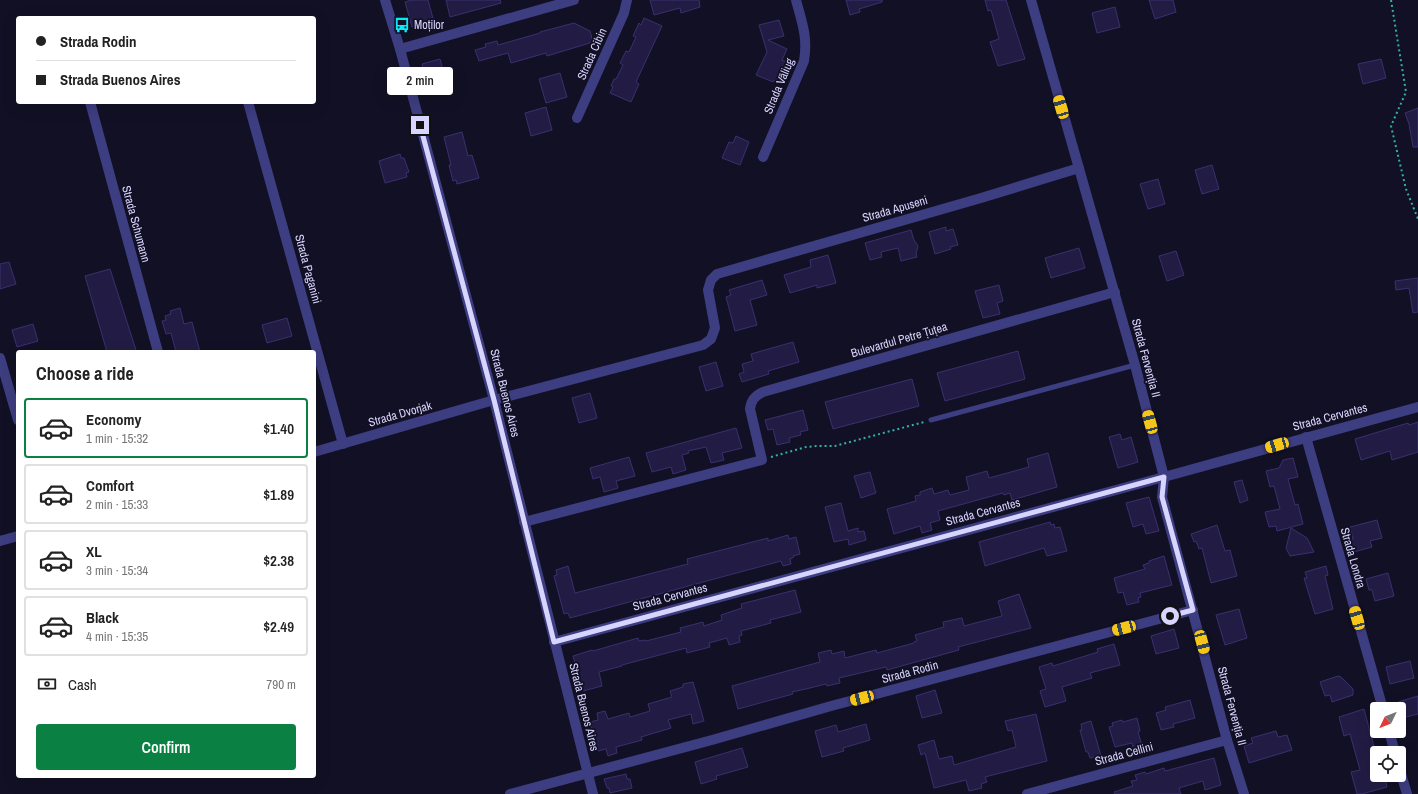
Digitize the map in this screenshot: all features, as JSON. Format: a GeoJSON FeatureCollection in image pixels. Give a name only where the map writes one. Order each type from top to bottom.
{"type":"FeatureCollection","features":[{"type":"Feature","properties":{"kind":"street","name":"Strada Buenos Aires"},"geometry":{"type":"LineString","coordinates":[[386,0],[494,400],[593,794]]}},
{"type":"Feature","properties":{"kind":"street"},"geometry":{"type":"LineString","coordinates":[[400,49],[574,0]]}},
{"type":"Feature","properties":{"kind":"street","name":"Strada Cibin"},"geometry":{"type":"LineString","coordinates":[[577,118],[624,13],[627,0]]}},
{"type":"Feature","properties":{"kind":"street","name":"Strada Văliug"},"geometry":{"type":"LineString","coordinates":[[763,157],[804,61],[807,46],[804,28],[796,0]]}},
{"type":"Feature","properties":{"kind":"street","name":"Strada Fervenția II"},"geometry":{"type":"LineString","coordinates":[[1031,0],[1135,365],[1164,477],[1162,497],[1227,740],[1244,794]]}},
{"type":"Feature","properties":{"kind":"street","name":"Strada Schumann"},"geometry":{"type":"LineString","coordinates":[[91,104],[157,350]]}},
{"type":"Feature","properties":{"kind":"street","name":"Strada Paganini"},"geometry":{"type":"LineString","coordinates":[[249,104],[343,444]]}},
{"type":"Feature","properties":{"kind":"street","name":"Strada Apuseni"},"geometry":{"type":"LineString","coordinates":[[717,274],[981,198],[1079,168]]}},
{"type":"Feature","properties":{"kind":"street","name":"Strada Dvorjak"},"geometry":{"type":"LineString","coordinates":[[316,451],[494,400],[703,345],[711,339],[715,328],[708,290],[711,280],[717,274]]}},
{"type":"Feature","properties":{"kind":"street","name":"Bulevardul Petre Țuțea"},"geometry":{"type":"LineString","coordinates":[[762,460],[750,409],[751,403],[755,396],[763,392],[1115,292]]}},
{"type":"Feature","properties":{"kind":"street"},"geometry":{"type":"LineString","coordinates":[[0,358],[16,413]]}},
{"type":"Feature","properties":{"kind":"street","name":"Strada Cervantes"},"geometry":{"type":"LineString","coordinates":[[554,642],[1164,477],[1306,437],[1418,408]]}},
{"type":"Feature","properties":{"kind":"street","name":"Strada Londra"},"geometry":{"type":"LineString","coordinates":[[1306,437],[1381,702]]}},
{"type":"Feature","properties":{"kind":"street"},"geometry":{"type":"LineString","coordinates":[[524,522],[762,460]]}},
{"type":"Feature","properties":{"kind":"street"},"geometry":{"type":"LineString","coordinates":[[0,541],[16,537]]}},
{"type":"Feature","properties":{"kind":"street","name":"Strada Rodin"},"geometry":{"type":"LineString","coordinates":[[510,794],[712,740],[831,706],[1193,610]]}},
{"type":"Feature","properties":{"kind":"street","name":"Strada Cellini"},"geometry":{"type":"LineString","coordinates":[[1027,794],[1227,740]]}},
{"type":"Feature","properties":{"kind":"street"},"geometry":{"type":"LineString","coordinates":[[1403,782],[1407,794]]}},
{"type":"Feature","properties":{"kind":"lane"},"geometry":{"type":"LineString","coordinates":[[931,420],[1135,365]]}},
{"type":"Feature","properties":{"kind":"path"},"geometry":{"type":"LineString","coordinates":[[1391,0],[1406,92],[1391,126],[1406,189],[1418,219]]}},
{"type":"Feature","properties":{"kind":"path"},"geometry":{"type":"LineString","coordinates":[[762,460],[806,447],[835,446],[931,420]]}},
{"type":"Feature","properties":{"kind":"building"},"geometry":{"type":"Polygon","coordinates":[[[412,0],[428,0],[434,22],[412,27],[405,2],[412,0]]]}},
{"type":"Feature","properties":{"kind":"building"},"geometry":{"type":"Polygon","coordinates":[[[446,0],[500,0],[501,3],[450,17],[446,0]]]}},
{"type":"Feature","properties":{"kind":"building"},"geometry":{"type":"Polygon","coordinates":[[[650,0],[699,0],[700,7],[681,13],[680,8],[654,15],[650,0]]]}},
{"type":"Feature","properties":{"kind":"building"},"geometry":{"type":"Polygon","coordinates":[[[846,0],[882,0],[882,2],[859,9],[860,12],[850,15],[846,0]]]}},
{"type":"Feature","properties":{"kind":"building"},"geometry":{"type":"Polygon","coordinates":[[[985,0],[1006,0],[1025,59],[998,66],[990,42],[999,39],[991,10],[988,11],[985,0]]]}},
{"type":"Feature","properties":{"kind":"building"},"geometry":{"type":"Polygon","coordinates":[[[1149,0],[1173,0],[1176,12],[1155,19],[1149,0]]]}},
{"type":"Feature","properties":{"kind":"building"},"geometry":{"type":"Polygon","coordinates":[[[1115,7],[1120,27],[1097,33],[1092,13],[1115,7]]]}},
{"type":"Feature","properties":{"kind":"building"},"geometry":{"type":"Polygon","coordinates":[[[644,18],[662,26],[636,82],[639,84],[631,102],[610,93],[613,87],[611,86],[623,65],[620,63],[626,51],[629,52],[636,37],[633,36],[639,23],[641,25],[644,18]]]}},
{"type":"Feature","properties":{"kind":"building"},"geometry":{"type":"Polygon","coordinates":[[[779,20],[784,36],[768,40],[787,49],[782,60],[786,62],[777,82],[774,80],[773,82],[756,75],[767,52],[759,25],[779,20]]]}},
{"type":"Feature","properties":{"kind":"building"},"geometry":{"type":"Polygon","coordinates":[[[574,23],[590,31],[593,42],[547,56],[546,53],[511,63],[508,53],[479,61],[475,50],[486,47],[485,44],[497,41],[498,45],[574,23]]]}},
{"type":"Feature","properties":{"kind":"building"},"geometry":{"type":"Polygon","coordinates":[[[440,59],[445,77],[427,82],[422,64],[440,59]]]}},
{"type":"Feature","properties":{"kind":"building"},"geometry":{"type":"Polygon","coordinates":[[[1381,59],[1386,78],[1363,84],[1358,64],[1381,59]]]}},
{"type":"Feature","properties":{"kind":"building"},"geometry":{"type":"Polygon","coordinates":[[[560,73],[567,97],[546,103],[539,79],[560,73]]]}},
{"type":"Feature","properties":{"kind":"building"},"geometry":{"type":"Polygon","coordinates":[[[546,107],[552,130],[531,136],[525,113],[546,107]]]}},
{"type":"Feature","properties":{"kind":"building"},"geometry":{"type":"Polygon","coordinates":[[[1418,108],[1418,147],[1413,147],[1409,124],[1405,113],[1418,108]]]}},
{"type":"Feature","properties":{"kind":"building"},"geometry":{"type":"Polygon","coordinates":[[[462,132],[468,156],[472,155],[479,178],[457,184],[456,180],[453,181],[449,165],[451,165],[444,137],[462,132]]]}},
{"type":"Feature","properties":{"kind":"building"},"geometry":{"type":"Polygon","coordinates":[[[736,136],[749,142],[740,165],[722,158],[729,142],[733,143],[736,136]]]}},
{"type":"Feature","properties":{"kind":"building"},"geometry":{"type":"Polygon","coordinates":[[[400,154],[401,158],[404,158],[409,172],[406,173],[407,177],[385,183],[379,161],[400,154]]]}},
{"type":"Feature","properties":{"kind":"building"},"geometry":{"type":"Polygon","coordinates":[[[1212,165],[1219,189],[1202,194],[1195,170],[1212,165]]]}},
{"type":"Feature","properties":{"kind":"building"},"geometry":{"type":"Polygon","coordinates":[[[1158,179],[1165,204],[1148,209],[1140,184],[1158,179]]]}},
{"type":"Feature","properties":{"kind":"building"},"geometry":{"type":"Polygon","coordinates":[[[946,227],[946,231],[953,229],[958,245],[935,254],[929,232],[946,227]]]}},
{"type":"Feature","properties":{"kind":"building"},"geometry":{"type":"Polygon","coordinates":[[[911,230],[914,240],[918,246],[916,254],[917,257],[901,261],[898,248],[881,252],[882,257],[870,260],[865,243],[911,230]]]}},
{"type":"Feature","properties":{"kind":"building"},"geometry":{"type":"Polygon","coordinates":[[[1079,248],[1085,268],[1051,278],[1045,258],[1079,248]]]}},
{"type":"Feature","properties":{"kind":"building"},"geometry":{"type":"Polygon","coordinates":[[[1176,251],[1184,275],[1167,281],[1159,256],[1176,251]]]}},
{"type":"Feature","properties":{"kind":"building"},"geometry":{"type":"Polygon","coordinates":[[[828,255],[836,283],[817,288],[817,285],[790,293],[784,275],[811,267],[810,260],[828,255]]]}},
{"type":"Feature","properties":{"kind":"building"},"geometry":{"type":"Polygon","coordinates":[[[9,262],[16,284],[0,289],[0,264],[9,262]]]}},
{"type":"Feature","properties":{"kind":"building"},"geometry":{"type":"Polygon","coordinates":[[[110,269],[136,350],[106,350],[85,276],[110,269]]]}},
{"type":"Feature","properties":{"kind":"building"},"geometry":{"type":"Polygon","coordinates":[[[1418,278],[1418,312],[1413,313],[1409,288],[1396,290],[1395,281],[1418,278]]]}},
{"type":"Feature","properties":{"kind":"building"},"geometry":{"type":"Polygon","coordinates":[[[762,280],[767,295],[750,300],[757,325],[735,331],[726,297],[731,295],[729,290],[762,280]]]}},
{"type":"Feature","properties":{"kind":"building"},"geometry":{"type":"Polygon","coordinates":[[[999,285],[1003,301],[997,303],[1000,314],[983,318],[975,291],[999,285]]]}},
{"type":"Feature","properties":{"kind":"building"},"geometry":{"type":"Polygon","coordinates":[[[180,308],[184,324],[192,322],[199,350],[175,350],[171,333],[166,334],[162,321],[166,320],[165,316],[171,314],[170,311],[180,308]]]}},
{"type":"Feature","properties":{"kind":"building"},"geometry":{"type":"Polygon","coordinates":[[[287,318],[292,336],[267,343],[262,325],[287,318]]]}},
{"type":"Feature","properties":{"kind":"building"},"geometry":{"type":"Polygon","coordinates":[[[33,324],[38,341],[17,347],[12,330],[33,324]]]}},
{"type":"Feature","properties":{"kind":"building"},"geometry":{"type":"Polygon","coordinates":[[[793,342],[799,362],[768,371],[769,374],[742,382],[739,374],[744,372],[742,364],[753,361],[751,354],[793,342]]]}},
{"type":"Feature","properties":{"kind":"building"},"geometry":{"type":"Polygon","coordinates":[[[1018,351],[1025,379],[945,401],[937,373],[1018,351]]]}},
{"type":"Feature","properties":{"kind":"building"},"geometry":{"type":"Polygon","coordinates":[[[716,362],[723,386],[706,391],[699,367],[716,362]]]}},
{"type":"Feature","properties":{"kind":"building"},"geometry":{"type":"Polygon","coordinates":[[[912,379],[919,406],[833,429],[825,402],[912,379]]]}},
{"type":"Feature","properties":{"kind":"building"},"geometry":{"type":"Polygon","coordinates":[[[590,393],[597,418],[579,423],[572,398],[590,393]]]}},
{"type":"Feature","properties":{"kind":"building"},"geometry":{"type":"Polygon","coordinates":[[[803,410],[808,430],[800,432],[801,435],[789,438],[790,442],[777,445],[773,429],[768,430],[765,420],[803,410]]]}},
{"type":"Feature","properties":{"kind":"building"},"geometry":{"type":"Polygon","coordinates":[[[1418,422],[1418,452],[1392,460],[1390,451],[1361,460],[1355,439],[1408,423],[1409,425],[1418,422]]]}},
{"type":"Feature","properties":{"kind":"building"},"geometry":{"type":"Polygon","coordinates":[[[736,428],[742,448],[722,453],[724,460],[711,463],[706,447],[688,451],[689,453],[682,455],[686,470],[673,474],[671,467],[652,472],[646,453],[736,428]]]}},
{"type":"Feature","properties":{"kind":"building"},"geometry":{"type":"Polygon","coordinates":[[[1120,434],[1122,440],[1131,437],[1138,462],[1118,468],[1109,437],[1120,434]]]}},
{"type":"Feature","properties":{"kind":"building"},"geometry":{"type":"Polygon","coordinates":[[[1048,453],[1057,487],[1012,500],[1010,493],[1004,495],[1003,493],[938,511],[940,520],[930,523],[932,530],[922,533],[920,526],[894,534],[887,509],[916,501],[915,496],[920,495],[920,492],[932,488],[934,494],[948,490],[950,495],[969,490],[966,477],[987,471],[989,478],[1029,467],[1027,459],[1048,453]]]}},
{"type":"Feature","properties":{"kind":"building"},"geometry":{"type":"Polygon","coordinates":[[[629,457],[635,476],[616,481],[618,488],[604,492],[600,477],[593,479],[590,468],[629,457]]]}},
{"type":"Feature","properties":{"kind":"building"},"geometry":{"type":"Polygon","coordinates":[[[1293,458],[1298,477],[1288,479],[1295,505],[1298,504],[1303,524],[1277,531],[1276,526],[1269,527],[1265,512],[1280,509],[1274,486],[1270,487],[1266,471],[1279,468],[1283,460],[1293,458]]]}},
{"type":"Feature","properties":{"kind":"building"},"geometry":{"type":"Polygon","coordinates":[[[870,472],[876,493],[861,498],[854,476],[870,472]]]}},
{"type":"Feature","properties":{"kind":"building"},"geometry":{"type":"Polygon","coordinates":[[[1242,480],[1248,500],[1240,503],[1234,482],[1242,480]]]}},
{"type":"Feature","properties":{"kind":"building"},"geometry":{"type":"Polygon","coordinates":[[[1149,497],[1159,531],[1146,534],[1143,524],[1133,527],[1126,503],[1149,497]]]}},
{"type":"Feature","properties":{"kind":"building"},"geometry":{"type":"Polygon","coordinates":[[[841,503],[848,531],[858,528],[858,532],[864,531],[866,540],[849,545],[848,539],[834,542],[825,507],[841,503]]]}},
{"type":"Feature","properties":{"kind":"building"},"geometry":{"type":"Polygon","coordinates":[[[1377,520],[1382,538],[1370,541],[1372,547],[1350,553],[1347,541],[1353,539],[1350,527],[1377,520]]]}},
{"type":"Feature","properties":{"kind":"building"},"geometry":{"type":"Polygon","coordinates":[[[1050,522],[1051,525],[1054,524],[1055,528],[1060,527],[1067,551],[1047,556],[1044,548],[985,566],[979,542],[1050,522]]]}},
{"type":"Feature","properties":{"kind":"building"},"geometry":{"type":"Polygon","coordinates":[[[1217,525],[1225,551],[1230,550],[1237,576],[1211,583],[1202,548],[1199,549],[1191,534],[1217,525]]]}},
{"type":"Feature","properties":{"kind":"building"},"geometry":{"type":"Polygon","coordinates":[[[1291,528],[1307,538],[1314,552],[1290,556],[1286,548],[1291,528]]]}},
{"type":"Feature","properties":{"kind":"building"},"geometry":{"type":"Polygon","coordinates":[[[788,535],[789,539],[796,537],[800,554],[793,556],[794,557],[790,559],[791,564],[783,566],[781,561],[570,618],[568,613],[564,614],[554,576],[557,575],[556,570],[568,566],[575,593],[688,564],[687,559],[768,538],[768,541],[788,535]]]}},
{"type":"Feature","properties":{"kind":"building"},"geometry":{"type":"Polygon","coordinates":[[[1164,556],[1172,585],[1140,593],[1141,597],[1138,598],[1139,602],[1127,605],[1123,592],[1118,593],[1114,578],[1145,569],[1143,565],[1149,563],[1149,561],[1164,556]]]}},
{"type":"Feature","properties":{"kind":"building"},"geometry":{"type":"Polygon","coordinates":[[[1326,566],[1328,575],[1325,576],[1333,609],[1315,614],[1304,578],[1307,578],[1305,572],[1326,566]]]}},
{"type":"Feature","properties":{"kind":"building"},"geometry":{"type":"Polygon","coordinates":[[[1388,573],[1394,596],[1375,601],[1372,590],[1369,590],[1366,579],[1388,573]]]}},
{"type":"Feature","properties":{"kind":"building"},"geometry":{"type":"Polygon","coordinates":[[[795,590],[801,612],[770,620],[771,623],[741,631],[742,635],[739,636],[740,642],[729,645],[727,638],[709,643],[710,647],[687,653],[686,648],[599,672],[602,686],[583,691],[573,656],[638,638],[639,641],[646,641],[681,632],[680,628],[703,622],[704,626],[722,620],[721,615],[742,608],[741,604],[795,590]]]}},
{"type":"Feature","properties":{"kind":"building"},"geometry":{"type":"Polygon","coordinates":[[[1019,594],[1031,628],[958,647],[959,650],[887,670],[886,667],[839,678],[840,683],[827,686],[826,684],[792,692],[793,694],[738,709],[732,686],[820,662],[818,653],[831,650],[832,654],[844,651],[845,658],[876,650],[877,653],[914,643],[917,641],[915,635],[944,627],[943,622],[962,618],[964,626],[1002,616],[998,601],[1019,594]]]}},
{"type":"Feature","properties":{"kind":"building"},"geometry":{"type":"Polygon","coordinates":[[[1239,609],[1247,638],[1225,645],[1216,615],[1239,609]]]}},
{"type":"Feature","properties":{"kind":"building"},"geometry":{"type":"Polygon","coordinates":[[[1174,629],[1179,648],[1156,654],[1151,636],[1174,629]]]}},
{"type":"Feature","properties":{"kind":"building"},"geometry":{"type":"Polygon","coordinates":[[[1114,644],[1120,665],[1090,673],[1092,678],[1062,687],[1066,701],[1045,707],[1040,691],[1046,689],[1039,667],[1052,663],[1053,666],[1098,652],[1097,649],[1114,644]]]}},
{"type":"Feature","properties":{"kind":"building"},"geometry":{"type":"Polygon","coordinates":[[[1410,661],[1414,678],[1390,684],[1386,667],[1410,661]]]}},
{"type":"Feature","properties":{"kind":"building"},"geometry":{"type":"Polygon","coordinates":[[[1338,676],[1341,677],[1353,689],[1353,695],[1332,702],[1330,695],[1325,696],[1320,682],[1338,676]]]}},
{"type":"Feature","properties":{"kind":"building"},"geometry":{"type":"Polygon","coordinates":[[[693,682],[704,721],[693,724],[691,714],[668,720],[671,728],[641,737],[642,740],[616,747],[617,753],[608,756],[606,749],[598,751],[590,722],[598,720],[597,713],[605,711],[608,719],[629,713],[630,717],[650,711],[648,704],[672,697],[670,691],[683,687],[683,684],[693,682]]]}},
{"type":"Feature","properties":{"kind":"building"},"geometry":{"type":"Polygon","coordinates":[[[935,690],[942,713],[922,718],[916,696],[935,690]]]}},
{"type":"Feature","properties":{"kind":"building"},"geometry":{"type":"Polygon","coordinates":[[[1418,696],[1418,714],[1406,717],[1406,702],[1398,702],[1418,696]]]}},
{"type":"Feature","properties":{"kind":"building"},"geometry":{"type":"Polygon","coordinates":[[[1190,700],[1195,718],[1173,724],[1174,727],[1161,730],[1156,713],[1166,710],[1165,707],[1190,700]]]}},
{"type":"Feature","properties":{"kind":"building"},"geometry":{"type":"Polygon","coordinates":[[[1364,709],[1370,732],[1370,738],[1372,738],[1374,746],[1370,746],[1370,782],[1386,782],[1387,787],[1357,794],[1351,772],[1360,770],[1350,734],[1344,736],[1339,717],[1364,709]]]}},
{"type":"Feature","properties":{"kind":"building"},"geometry":{"type":"Polygon","coordinates":[[[1036,714],[1047,761],[985,777],[987,782],[981,784],[982,788],[969,791],[966,780],[934,788],[925,753],[921,755],[918,745],[934,740],[939,759],[952,756],[954,765],[1016,747],[1012,730],[1008,731],[1005,721],[1036,714]]]}},
{"type":"Feature","properties":{"kind":"building"},"geometry":{"type":"Polygon","coordinates":[[[1137,718],[1140,731],[1138,732],[1143,749],[1134,751],[1132,743],[1115,747],[1109,727],[1113,726],[1112,723],[1137,718]]]}},
{"type":"Feature","properties":{"kind":"building"},"geometry":{"type":"Polygon","coordinates":[[[1091,721],[1101,756],[1090,758],[1088,752],[1086,752],[1080,730],[1082,730],[1081,724],[1091,721]]]}},
{"type":"Feature","properties":{"kind":"building"},"geometry":{"type":"Polygon","coordinates":[[[866,724],[870,740],[843,748],[844,751],[822,757],[815,731],[836,725],[838,732],[866,724]]]}},
{"type":"Feature","properties":{"kind":"building"},"geometry":{"type":"Polygon","coordinates":[[[1276,731],[1278,737],[1287,735],[1292,750],[1249,763],[1244,746],[1253,743],[1251,738],[1276,731]]]}},
{"type":"Feature","properties":{"kind":"building"},"geometry":{"type":"Polygon","coordinates":[[[742,748],[748,767],[716,776],[717,779],[701,784],[695,762],[742,748]]]}},
{"type":"Feature","properties":{"kind":"building"},"geometry":{"type":"Polygon","coordinates":[[[1214,758],[1221,785],[1205,790],[1203,781],[1179,788],[1181,794],[1115,794],[1114,792],[1133,786],[1131,781],[1137,780],[1135,775],[1145,772],[1146,774],[1164,768],[1165,771],[1214,758]]]}},
{"type":"Feature","properties":{"kind":"building"},"geometry":{"type":"Polygon","coordinates":[[[626,774],[627,779],[630,779],[632,788],[610,793],[604,779],[626,774]]]}},
{"type":"Feature","properties":{"kind":"place","name":"Moților"},"geometry":{"type":"Point","coordinates":[402,25]}},
{"type":"Feature","properties":{"kind":"route"},"geometry":{"type":"LineString","coordinates":[[420,125],[494,400],[554,642],[1164,477],[1162,497],[1193,610],[1170,616]]}}]}
